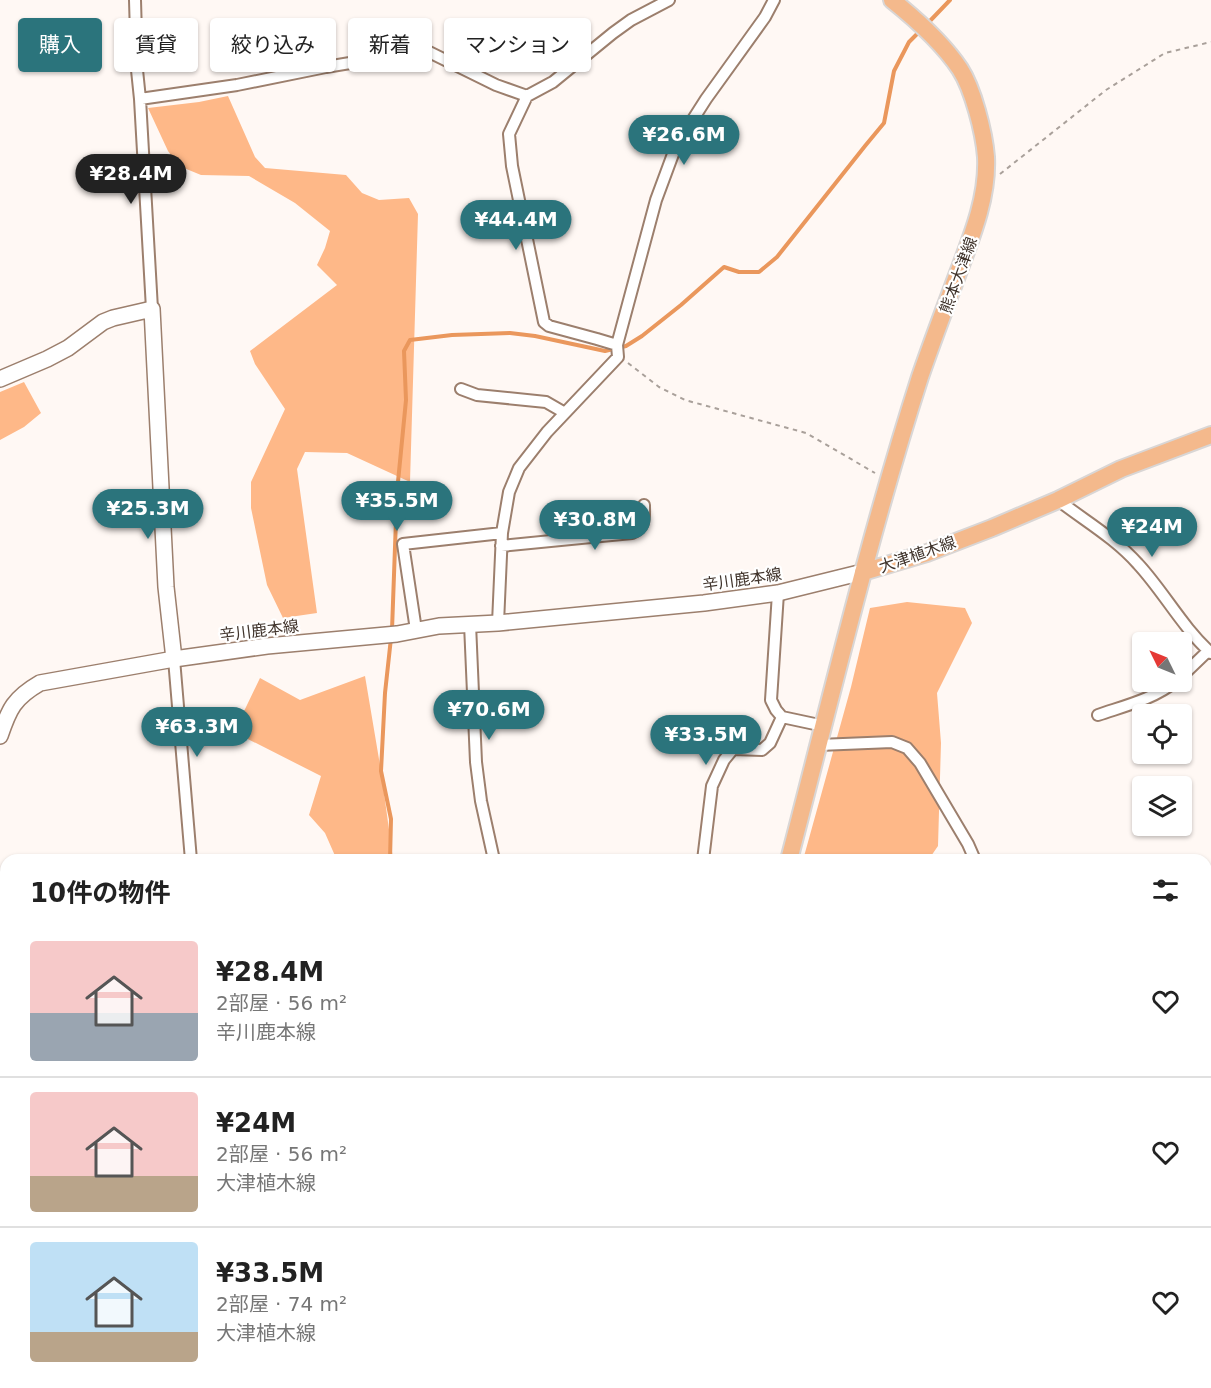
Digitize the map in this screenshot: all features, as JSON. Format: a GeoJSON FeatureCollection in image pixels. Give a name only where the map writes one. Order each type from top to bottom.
{"type":"FeatureCollection","features":[{"type":"Feature","properties":{"kind":"main road","name":"熊本大津線"},"geometry":{"type":"LineString","coordinates":[[863,572],[920,377],[977,223],[984,187],[986,158],[981,125],[961,70],[940,43],[913,16],[892,0]]}},
{"type":"Feature","properties":{"kind":"main road"},"geometry":{"type":"LineString","coordinates":[[0,379],[68,348],[103,322],[152,309],[166,586],[174,659]]}},
{"type":"Feature","properties":{"kind":"main road","name":"大津植木線"},"geometry":{"type":"LineString","coordinates":[[791,854],[863,572],[927,553],[992,528],[1058,500],[1121,469],[1211,435]]}},
{"type":"Feature","properties":{"kind":"main road","name":"辛川鹿本線"},"geometry":{"type":"LineString","coordinates":[[0,736],[12,705],[27,691],[40,684],[174,659],[267,646],[390,634],[439,626],[704,603],[778,593],[863,572]]}},
{"type":"Feature","properties":{"kind":"street"},"geometry":{"type":"LineString","coordinates":[[135,0],[136,70],[140,99],[152,309]]}},
{"type":"Feature","properties":{"kind":"street"},"geometry":{"type":"LineString","coordinates":[[617,345],[549,326],[544,322],[512,166],[509,134],[527,96],[553,82],[631,20],[669,0]]}},
{"type":"Feature","properties":{"kind":"street"},"geometry":{"type":"LineString","coordinates":[[498,622],[502,533],[509,492],[519,468],[547,432],[618,357],[617,345],[656,200],[676,146],[706,99],[765,17],[774,0]]}},
{"type":"Feature","properties":{"kind":"street"},"geometry":{"type":"LineString","coordinates":[[140,99],[237,85],[380,58],[411,49],[427,51],[496,85],[527,96]]}},
{"type":"Feature","properties":{"kind":"street"},"geometry":{"type":"LineString","coordinates":[[461,389],[477,395],[546,402],[565,413]]}},
{"type":"Feature","properties":{"kind":"street"},"geometry":{"type":"LineString","coordinates":[[1058,500],[1117,544],[1153,580],[1184,624],[1210,652],[1192,667]]}},
{"type":"Feature","properties":{"kind":"street"},"geometry":{"type":"LineString","coordinates":[[501,546],[632,533],[639,530],[643,524],[644,505]]}},
{"type":"Feature","properties":{"kind":"street"},"geometry":{"type":"LineString","coordinates":[[416,630],[403,544],[502,533]]}},
{"type":"Feature","properties":{"kind":"street"},"geometry":{"type":"LineString","coordinates":[[778,593],[771,700],[782,717],[824,726]]}},
{"type":"Feature","properties":{"kind":"street"},"geometry":{"type":"LineString","coordinates":[[470,624],[476,762],[481,801],[493,854]]}},
{"type":"Feature","properties":{"kind":"street"},"geometry":{"type":"LineString","coordinates":[[174,659],[190,854]]}},
{"type":"Feature","properties":{"kind":"street"},"geometry":{"type":"LineString","coordinates":[[1098,715],[1160,692]]}},
{"type":"Feature","properties":{"kind":"street"},"geometry":{"type":"LineString","coordinates":[[705,854],[712,786],[724,760],[733,749],[762,750],[770,743],[782,717]]}},
{"type":"Feature","properties":{"kind":"street"},"geometry":{"type":"LineString","coordinates":[[819,745],[892,742],[907,748],[920,763],[972,854]]}},
{"type":"Feature","properties":{"kind":"path"},"geometry":{"type":"LineString","coordinates":[[984,187],[1106,90],[1165,53],[1211,42]]}},
{"type":"Feature","properties":{"kind":"path"},"geometry":{"type":"LineString","coordinates":[[617,345],[628,363],[659,387],[685,400],[806,433],[889,482]]}},
{"type":"Feature","properties":{"kind":"shaded area"},"geometry":{"type":"Polygon","coordinates":[[[228,96],[255,157],[265,168],[346,175],[362,193],[379,200],[409,198],[418,214],[410,482],[347,453],[305,452],[297,469],[317,613],[283,618],[267,585],[251,508],[251,482],[285,409],[255,364],[250,351],[337,285],[317,265],[330,231],[295,203],[249,176],[201,175],[179,166],[168,151],[148,108],[228,96]]]}},
{"type":"Feature","properties":{"kind":"shaded area"},"geometry":{"type":"Polygon","coordinates":[[[24,382],[41,413],[24,427],[0,440],[0,392],[24,382]]]}},
{"type":"Feature","properties":{"kind":"shaded area"},"geometry":{"type":"Polygon","coordinates":[[[907,602],[965,608],[972,623],[937,693],[941,743],[938,846],[932,854],[805,854],[851,687],[870,608],[907,602]]]}},
{"type":"Feature","properties":{"kind":"shaded area"},"geometry":{"type":"Polygon","coordinates":[[[365,676],[392,854],[334,854],[325,833],[309,815],[321,776],[234,732],[260,678],[300,700],[365,676]]]}},
{"type":"Feature","properties":{"kind":"waterway"},"geometry":{"type":"LineString","coordinates":[[928,23],[950,0]]}},
{"type":"Feature","properties":{"kind":"waterway"},"geometry":{"type":"LineString","coordinates":[[392,630],[397,492],[406,400],[404,351],[410,340],[452,335],[510,333],[605,351],[626,346],[642,336],[724,267],[739,272],[759,272],[777,257],[884,123],[894,71],[909,42],[920,31]]}},
{"type":"Feature","properties":{"kind":"waterway"},"geometry":{"type":"LineString","coordinates":[[390,854],[391,819],[381,771],[385,693],[391,638]]}}]}
